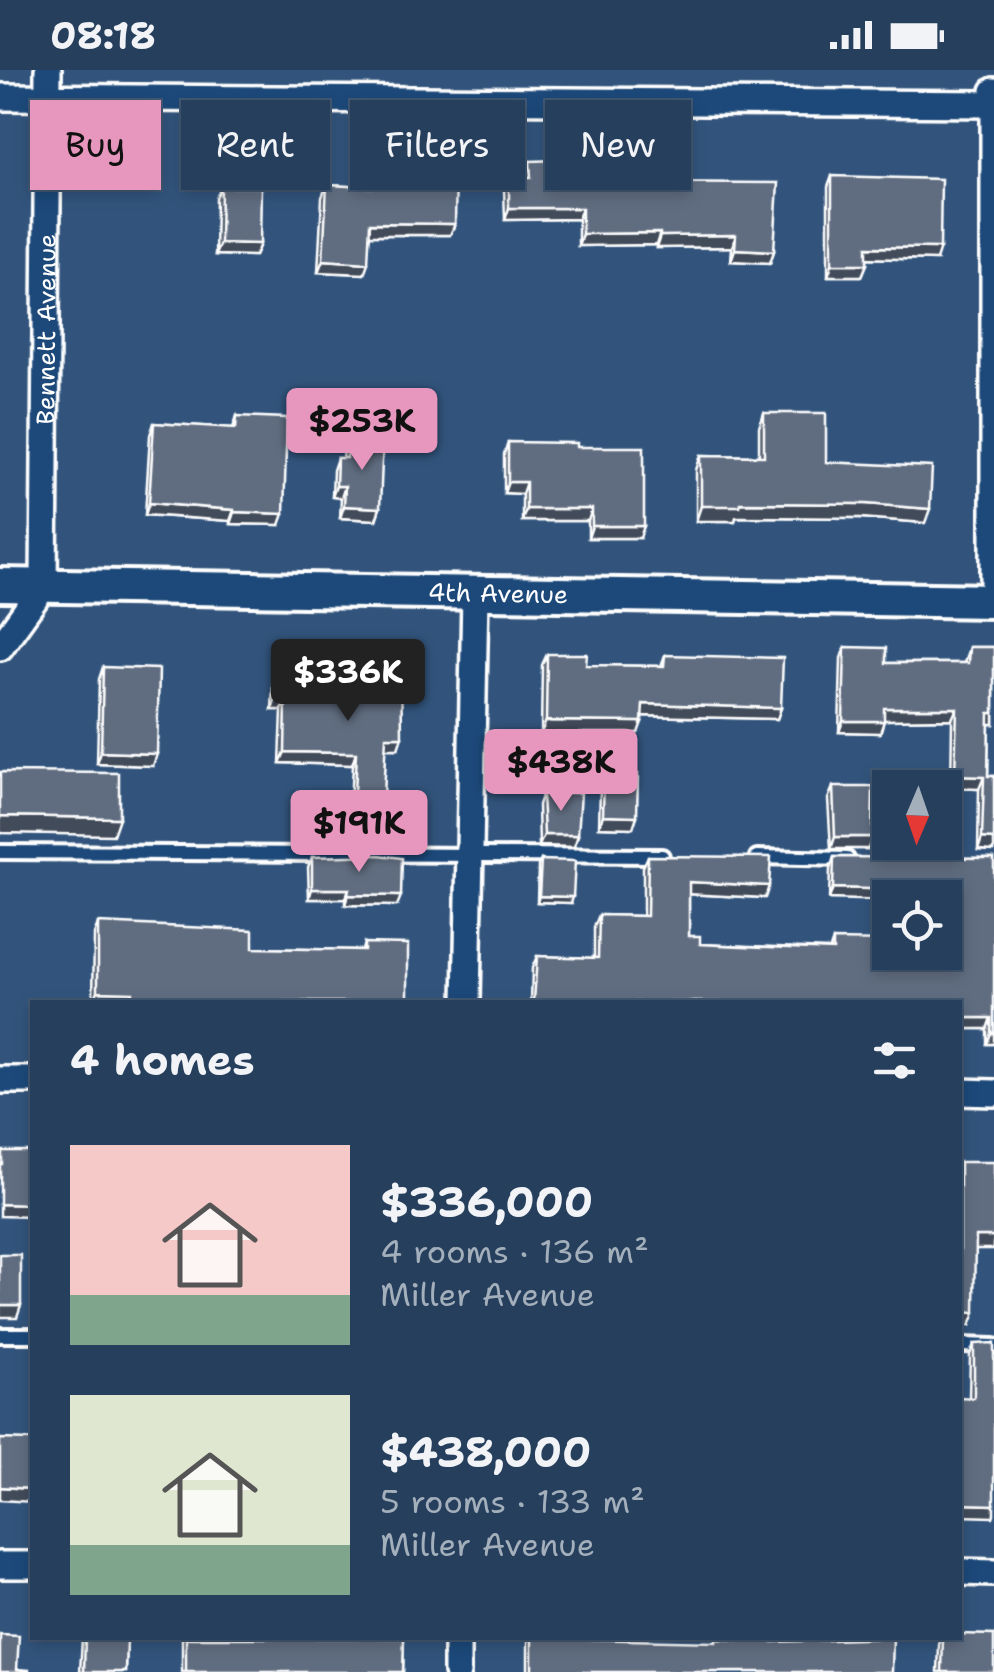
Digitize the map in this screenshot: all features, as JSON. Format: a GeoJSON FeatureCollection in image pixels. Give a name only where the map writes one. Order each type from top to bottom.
{"type":"FeatureCollection","features":[{"type":"Feature","properties":{"kind":"street","name":"Bennett Avenue"},"geometry":{"type":"LineString","coordinates":[[44,586],[48,70]]}},
{"type":"Feature","properties":{"kind":"street"},"geometry":{"type":"LineString","coordinates":[[994,88],[994,601]]}},
{"type":"Feature","properties":{"kind":"street"},"geometry":{"type":"LineString","coordinates":[[0,97],[994,104]]}},
{"type":"Feature","properties":{"kind":"street","name":"4th Avenue"},"geometry":{"type":"LineString","coordinates":[[0,585],[994,601]]}},
{"type":"Feature","properties":{"kind":"street"},"geometry":{"type":"LineString","coordinates":[[0,647],[44,586]]}},
{"type":"Feature","properties":{"kind":"street"},"geometry":{"type":"LineString","coordinates":[[467,1000],[475,594]]}},
{"type":"Feature","properties":{"kind":"street"},"geometry":{"type":"LineString","coordinates":[[0,1080],[30,1080]]}},
{"type":"Feature","properties":{"kind":"street"},"geometry":{"type":"LineString","coordinates":[[962,1092],[994,1093]]}},
{"type":"Feature","properties":{"kind":"street"},"geometry":{"type":"LineString","coordinates":[[0,1565],[30,1565]]}},
{"type":"Feature","properties":{"kind":"street"},"geometry":{"type":"LineString","coordinates":[[962,1572],[994,1573]]}},
{"type":"Feature","properties":{"kind":"street"},"geometry":{"type":"LineString","coordinates":[[457,1640],[457,1672]]}},
{"type":"Feature","properties":{"kind":"lane"},"geometry":{"type":"LineString","coordinates":[[0,852],[684,856]]}},
{"type":"Feature","properties":{"kind":"lane"},"geometry":{"type":"LineString","coordinates":[[742,857],[858,859]]}},
{"type":"Feature","properties":{"kind":"lane"},"geometry":{"type":"LineString","coordinates":[[0,1335],[30,1335]]}},
{"type":"Feature","properties":{"kind":"lane"},"geometry":{"type":"LineString","coordinates":[[962,1346],[994,1346]]}},
{"type":"Feature","properties":{"kind":"building"},"geometry":{"type":"Polygon","coordinates":[[[545,160],[545,190],[691,190],[691,182],[778,183],[774,251],[735,249],[736,235],[582,234],[582,208],[509,208],[509,190],[525,190],[525,177],[531,177],[530,161],[545,160]]]}},
{"type":"Feature","properties":{"kind":"building"},"geometry":{"type":"Polygon","coordinates":[[[832,176],[941,179],[940,248],[867,247],[867,264],[832,264],[832,176]]]}},
{"type":"Feature","properties":{"kind":"building"},"geometry":{"type":"Polygon","coordinates":[[[330,185],[350,186],[350,190],[456,190],[455,224],[370,223],[368,263],[323,260],[330,185]]]}},
{"type":"Feature","properties":{"kind":"building"},"geometry":{"type":"Polygon","coordinates":[[[221,190],[261,190],[260,244],[220,243],[221,190]]]}},
{"type":"Feature","properties":{"kind":"building"},"geometry":{"type":"Polygon","coordinates":[[[764,413],[826,413],[826,462],[932,467],[930,509],[866,504],[701,506],[701,455],[764,456],[764,413]]]}},
{"type":"Feature","properties":{"kind":"building"},"geometry":{"type":"Polygon","coordinates":[[[237,416],[287,418],[284,514],[149,503],[154,423],[236,428],[237,416]]]}},
{"type":"Feature","properties":{"kind":"building"},"geometry":{"type":"Polygon","coordinates":[[[348,437],[383,439],[380,508],[344,506],[345,486],[336,486],[337,458],[347,458],[348,437]]]}},
{"type":"Feature","properties":{"kind":"building"},"geometry":{"type":"Polygon","coordinates":[[[508,442],[644,447],[644,526],[592,526],[592,509],[526,509],[526,482],[508,482],[508,442]]]}},
{"type":"Feature","properties":{"kind":"building"},"geometry":{"type":"Polygon","coordinates":[[[845,647],[886,648],[886,663],[968,663],[969,647],[994,647],[994,713],[989,713],[988,776],[994,776],[994,839],[982,838],[984,777],[962,776],[962,770],[955,770],[957,708],[884,708],[884,721],[843,721],[845,647]]]}},
{"type":"Feature","properties":{"kind":"building"},"geometry":{"type":"Polygon","coordinates":[[[547,654],[587,654],[586,665],[664,666],[665,655],[783,658],[781,708],[643,704],[642,722],[546,721],[547,654]]]}},
{"type":"Feature","properties":{"kind":"building"},"geometry":{"type":"Polygon","coordinates":[[[401,657],[402,737],[386,737],[381,833],[352,833],[356,753],[285,752],[286,698],[276,698],[277,670],[356,673],[356,658],[401,657]]]}},
{"type":"Feature","properties":{"kind":"building"},"geometry":{"type":"Polygon","coordinates":[[[103,667],[159,669],[157,754],[101,752],[103,667]]]}},
{"type":"Feature","properties":{"kind":"building"},"geometry":{"type":"Polygon","coordinates":[[[0,772],[119,773],[119,818],[0,816],[0,772]]]}},
{"type":"Feature","properties":{"kind":"building"},"geometry":{"type":"Polygon","coordinates":[[[604,774],[638,774],[637,816],[603,815],[604,774]]]}},
{"type":"Feature","properties":{"kind":"building"},"geometry":{"type":"Polygon","coordinates":[[[833,787],[872,787],[872,837],[835,837],[833,787]]]}},
{"type":"Feature","properties":{"kind":"building"},"geometry":{"type":"Polygon","coordinates":[[[542,793],[581,793],[578,835],[544,835],[542,793]]]}},
{"type":"Feature","properties":{"kind":"building"},"geometry":{"type":"Polygon","coordinates":[[[648,856],[771,857],[769,886],[689,882],[689,936],[700,936],[700,944],[833,950],[833,940],[872,941],[872,970],[962,970],[962,880],[872,880],[872,889],[833,888],[834,857],[994,858],[994,1033],[991,1018],[962,1018],[962,1000],[534,1000],[537,956],[598,958],[599,915],[647,916],[648,856]]]}},
{"type":"Feature","properties":{"kind":"building"},"geometry":{"type":"Polygon","coordinates":[[[312,857],[402,858],[401,896],[348,895],[349,889],[312,889],[312,857]]]}},
{"type":"Feature","properties":{"kind":"building"},"geometry":{"type":"Polygon","coordinates":[[[541,860],[575,861],[573,897],[539,896],[541,860]]]}},
{"type":"Feature","properties":{"kind":"building"},"geometry":{"type":"Polygon","coordinates":[[[98,923],[253,930],[253,948],[364,950],[364,943],[408,944],[408,1000],[132,1000],[132,992],[98,991],[98,923]]]}},
{"type":"Feature","properties":{"kind":"building"},"geometry":{"type":"Polygon","coordinates":[[[2,1151],[30,1151],[30,1205],[0,1204],[2,1151]]]}},
{"type":"Feature","properties":{"kind":"building"},"geometry":{"type":"Polygon","coordinates":[[[962,1162],[994,1162],[994,1236],[976,1236],[975,1313],[962,1312],[962,1162]]]}},
{"type":"Feature","properties":{"kind":"building"},"geometry":{"type":"Polygon","coordinates":[[[0,1255],[21,1255],[21,1305],[0,1305],[0,1255]]]}},
{"type":"Feature","properties":{"kind":"building"},"geometry":{"type":"Polygon","coordinates":[[[994,1343],[994,1505],[962,1504],[962,1397],[974,1398],[974,1344],[994,1343]]]}},
{"type":"Feature","properties":{"kind":"building"},"geometry":{"type":"Polygon","coordinates":[[[0,1439],[30,1440],[30,1489],[0,1487],[0,1439]]]}},
{"type":"Feature","properties":{"kind":"building"},"geometry":{"type":"Polygon","coordinates":[[[962,1634],[994,1635],[994,1672],[942,1672],[943,1640],[962,1640],[962,1634]]]}},
{"type":"Feature","properties":{"kind":"building"},"geometry":{"type":"Polygon","coordinates":[[[0,1635],[19,1636],[17,1669],[29,1672],[0,1672],[0,1635]]]}},
{"type":"Feature","properties":{"kind":"building"},"geometry":{"type":"Polygon","coordinates":[[[85,1640],[127,1640],[126,1672],[84,1672],[85,1640]]]}},
{"type":"Feature","properties":{"kind":"building"},"geometry":{"type":"Polygon","coordinates":[[[186,1640],[404,1640],[403,1672],[186,1672],[186,1640]]]}},
{"type":"Feature","properties":{"kind":"building"},"geometry":{"type":"Polygon","coordinates":[[[532,1640],[893,1640],[892,1672],[532,1672],[532,1640]]]}}]}
